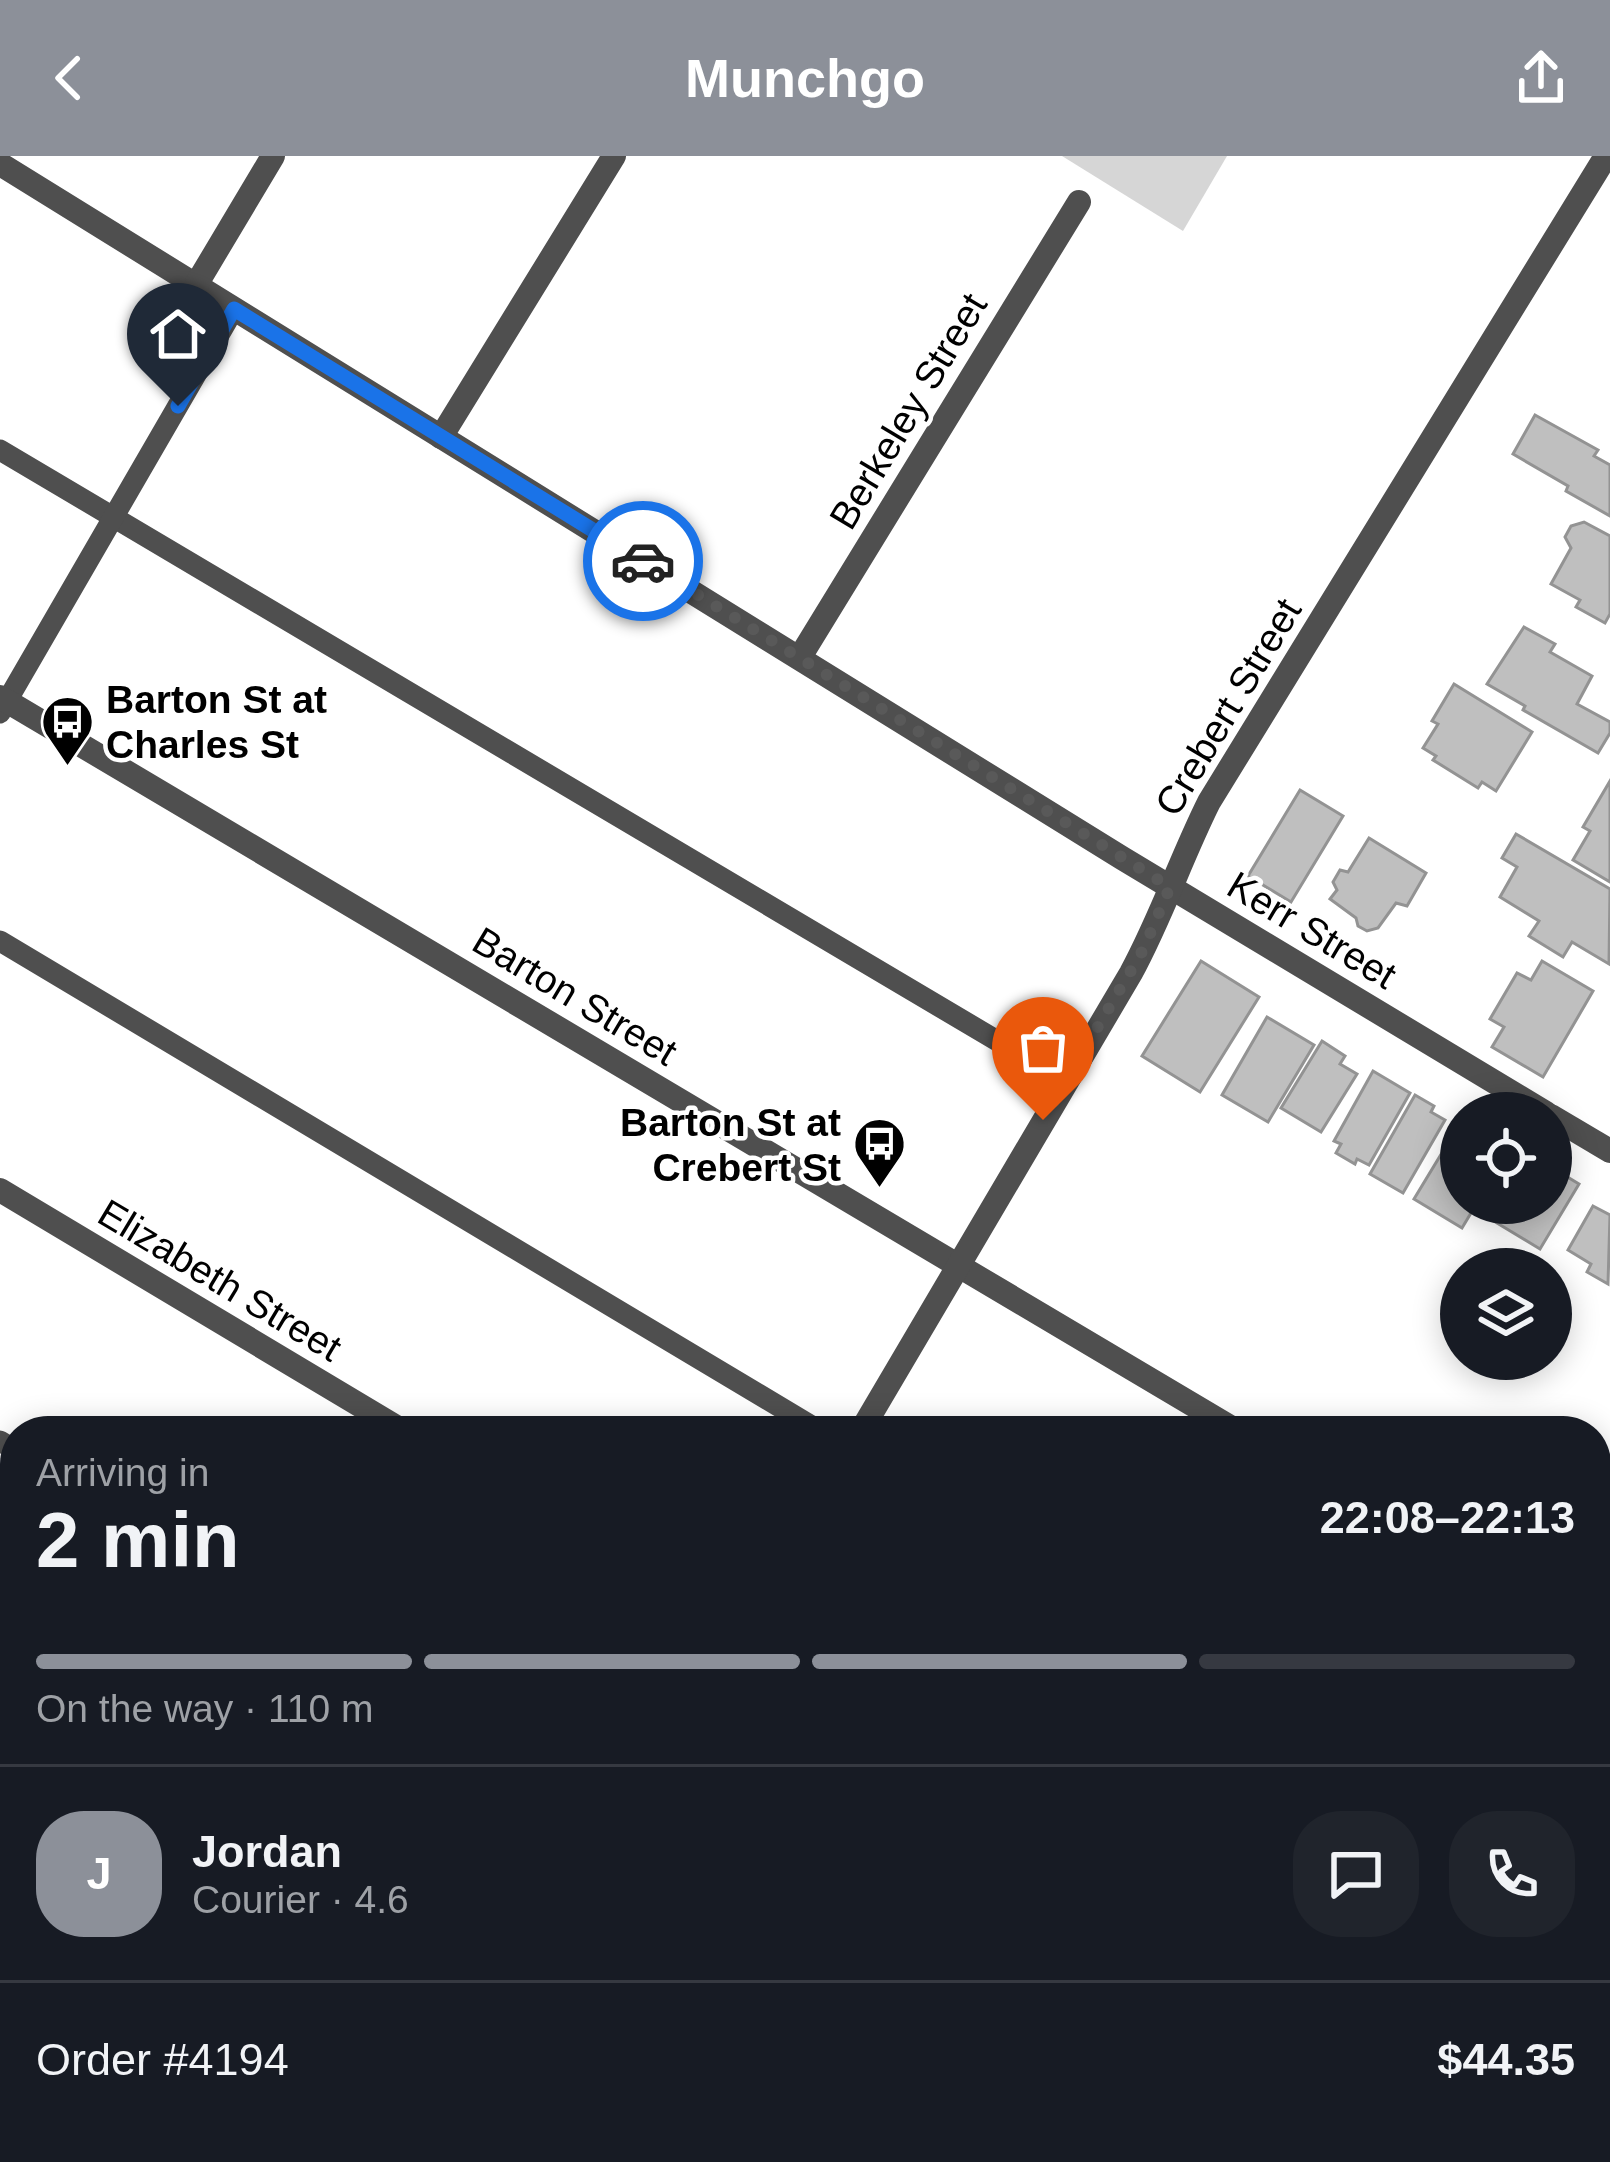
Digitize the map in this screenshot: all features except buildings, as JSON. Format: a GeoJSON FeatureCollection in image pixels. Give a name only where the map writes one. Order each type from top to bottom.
{"type":"FeatureCollection","features":[{"type":"Feature","properties":{"kind":"street"},"geometry":{"type":"LineString","coordinates":[[196,285],[273,156]]}},
{"type":"Feature","properties":{"kind":"street"},"geometry":{"type":"LineString","coordinates":[[441,437],[614,156]]}},
{"type":"Feature","properties":{"kind":"street","name":"Crebert Street"},"geometry":{"type":"LineString","coordinates":[[870,1416],[1147,943],[1209,802],[1606,156]]}},
{"type":"Feature","properties":{"kind":"street","name":"Kerr Street"},"geometry":{"type":"LineString","coordinates":[[0,164],[1170,887],[1511,1092]]}},
{"type":"Feature","properties":{"kind":"street","name":"Berkeley Street"},"geometry":{"type":"LineString","coordinates":[[800,657],[1079,202]]}},
{"type":"Feature","properties":{"kind":"street","name":"Barton Street"},"geometry":{"type":"LineString","coordinates":[[2,704],[1213,1416]]}},
{"type":"Feature","properties":{"kind":"street","name":"Kerr Street"},"geometry":{"type":"LineString","coordinates":[[1572,1125],[1606,1140]]}},
{"type":"Feature","properties":{"kind":"street","name":"Elizabeth Street"},"geometry":{"type":"LineString","coordinates":[[0,1190],[378,1416]]}},
{"type":"Feature","properties":{"kind":"lane"},"geometry":{"type":"LineString","coordinates":[[2,704],[234,309]]}},
{"type":"Feature","properties":{"kind":"lane"},"geometry":{"type":"LineString","coordinates":[[0,450],[1066,1081]]}},
{"type":"Feature","properties":{"kind":"lane"},"geometry":{"type":"LineString","coordinates":[[0,941],[795,1416]]}},
{"type":"Feature","properties":{"kind":"shaded area"},"geometry":{"type":"Polygon","coordinates":[[[1062,156],[1227,156],[1183,231],[1062,156]]]}},
{"type":"Feature","properties":{"kind":"way so far"},"geometry":{"type":"LineString","coordinates":[[643,561],[1170,887],[1155,928],[1043,1120]]}},
{"type":"Feature","properties":{"kind":"place","name":"Barton St at Charles St"},"geometry":{"type":"Point","coordinates":[67,767]}},
{"type":"Feature","properties":{"kind":"place","name":"Barton St at Crebert St"},"geometry":{"type":"Point","coordinates":[880,1190]}},
{"type":"Feature","properties":{"kind":"route"},"geometry":{"type":"LineString","coordinates":[[178,406],[234,309],[643,561]]}}]}
